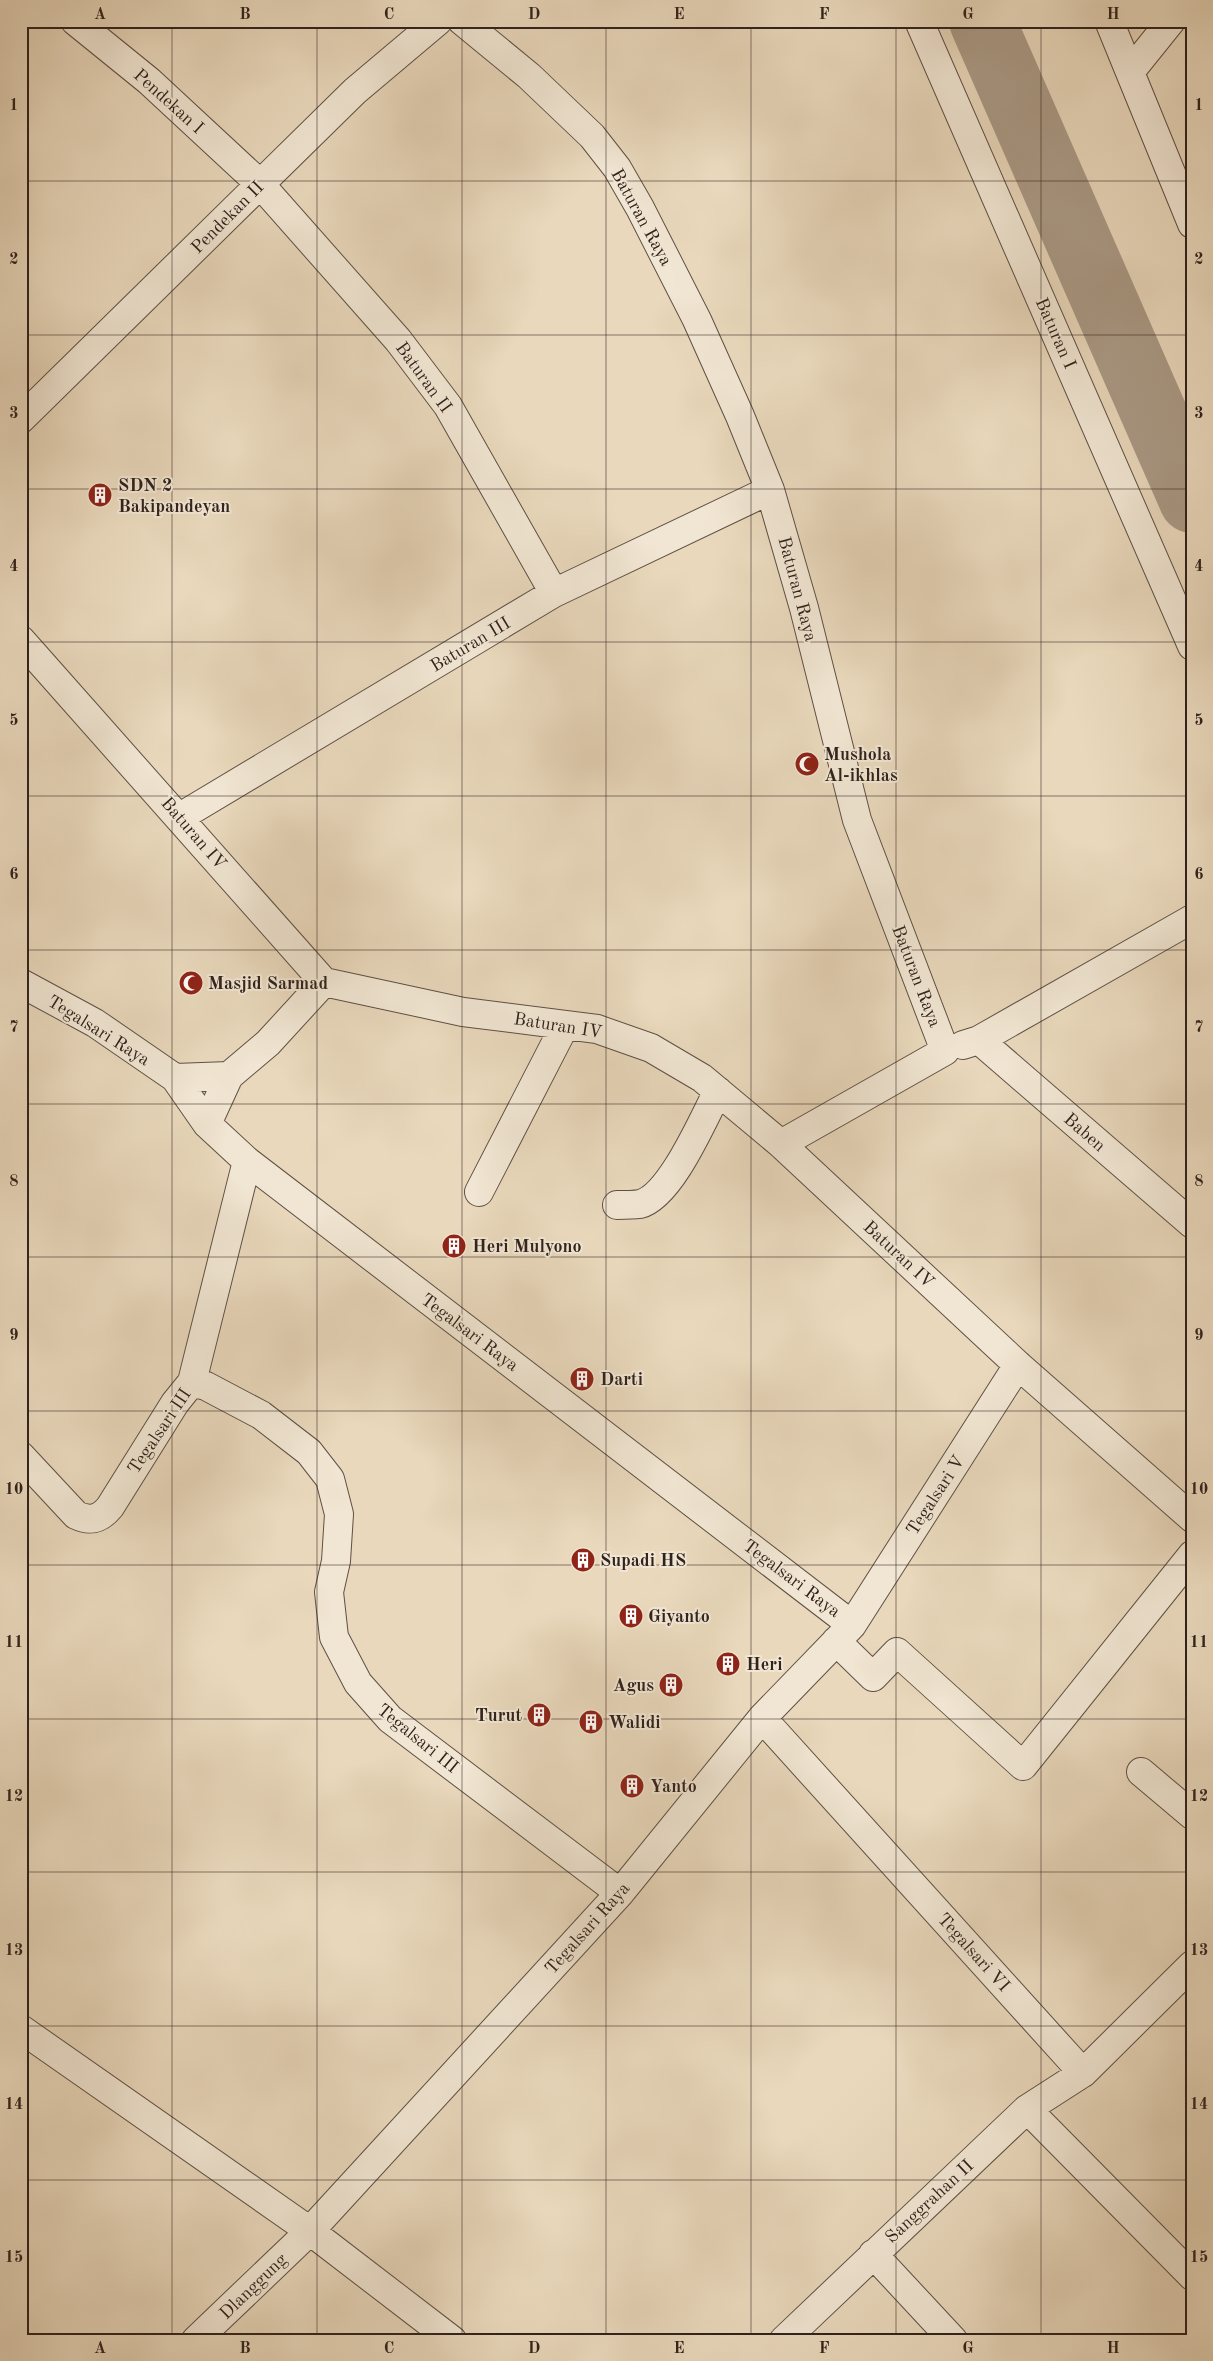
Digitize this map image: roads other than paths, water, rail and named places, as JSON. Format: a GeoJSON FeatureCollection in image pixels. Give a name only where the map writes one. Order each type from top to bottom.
{"type":"FeatureCollection","features":[{"type":"Feature","properties":{"kind":"street","name":"Pendekan I"},"geometry":{"type":"LineString","coordinates":[[75,21],[148,81],[260,184]]}},
{"type":"Feature","properties":{"kind":"street","name":"Pendekan II"},"geometry":{"type":"LineString","coordinates":[[21,419],[355,91],[438,21]]}},
{"type":"Feature","properties":{"kind":"street","name":"Baturan Raya"},"geometry":{"type":"LineString","coordinates":[[462,21],[529,76],[592,136],[617,168],[640,208],[697,320],[740,416],[770,490],[804,608],[857,820],[945,1051],[781,1144]]}},
{"type":"Feature","properties":{"kind":"street","name":"Baturan I"},"geometry":{"type":"LineString","coordinates":[[919,21],[1192,646]]}},
{"type":"Feature","properties":{"kind":"street"},"geometry":{"type":"LineString","coordinates":[[1109,21],[1190,212]]}},
{"type":"Feature","properties":{"kind":"street"},"geometry":{"type":"LineString","coordinates":[[1130,72],[1171,21]]}},
{"type":"Feature","properties":{"kind":"street","name":"Baturan II"},"geometry":{"type":"LineString","coordinates":[[260,184],[398,340],[448,406],[554,593]]}},
{"type":"Feature","properties":{"kind":"street","name":"Baturan III"},"geometry":{"type":"LineString","coordinates":[[180,817],[554,593],[770,490]]}},
{"type":"Feature","properties":{"kind":"street","name":"Baturan IV"},"geometry":{"type":"LineString","coordinates":[[21,640],[180,817],[324,982],[463,1012],[597,1029],[651,1048],[702,1078],[781,1144],[1018,1365],[1192,1518]]}},
{"type":"Feature","properties":{"kind":"street"},"geometry":{"type":"LineString","coordinates":[[945,1051],[979,1040],[1192,919]]}},
{"type":"Feature","properties":{"kind":"street"},"geometry":{"type":"LineString","coordinates":[[208,1124],[229,1076],[268,1042],[324,982]]}},
{"type":"Feature","properties":{"kind":"street","name":"Tegalsari Raya"},"geometry":{"type":"LineString","coordinates":[[21,983],[95,1023],[175,1078],[208,1124],[246,1162],[844,1633],[762,1718],[620,1893],[310,2231]]}},
{"type":"Feature","properties":{"kind":"street"},"geometry":{"type":"LineString","coordinates":[[480,1192],[565,1025]]}},
{"type":"Feature","properties":{"kind":"street","name":"Baben"},"geometry":{"type":"LineString","coordinates":[[979,1040],[1192,1224]]}},
{"type":"Feature","properties":{"kind":"street"},"geometry":{"type":"LineString","coordinates":[[175,1078],[229,1076]]}},
{"type":"Feature","properties":{"kind":"street"},"geometry":{"type":"LineString","coordinates":[[616,1205],[641,1204],[656,1195],[669,1182],[718,1091]]}},
{"type":"Feature","properties":{"kind":"street"},"geometry":{"type":"LineString","coordinates":[[192,1382],[246,1162]]}},
{"type":"Feature","properties":{"kind":"street","name":"Tegalsari V"},"geometry":{"type":"LineString","coordinates":[[844,1633],[1018,1365]]}},
{"type":"Feature","properties":{"kind":"street","name":"Tegalsari III"},"geometry":{"type":"LineString","coordinates":[[21,1456],[76,1515],[95,1519],[103,1515],[110,1507],[175,1403],[192,1382],[206,1386],[261,1415],[309,1452],[330,1479],[339,1514],[336,1561],[328,1592],[334,1637],[358,1683],[390,1719],[620,1893]]}},
{"type":"Feature","properties":{"kind":"street"},"geometry":{"type":"LineString","coordinates":[[844,1633],[873,1677],[896,1652],[1023,1766],[1192,1555]]}},
{"type":"Feature","properties":{"kind":"street","name":"Tegalsari VI"},"geometry":{"type":"LineString","coordinates":[[762,1718],[1083,2073]]}},
{"type":"Feature","properties":{"kind":"street"},"geometry":{"type":"LineString","coordinates":[[1141,1772],[1192,1815]]}},
{"type":"Feature","properties":{"kind":"street"},"geometry":{"type":"LineString","coordinates":[[1083,2073],[1192,1965]]}},
{"type":"Feature","properties":{"kind":"street"},"geometry":{"type":"LineString","coordinates":[[21,2029],[310,2231],[452,2340]]}},
{"type":"Feature","properties":{"kind":"street","name":"Sanggrahan II"},"geometry":{"type":"LineString","coordinates":[[784,2340],[1027,2109],[1083,2073]]}},
{"type":"Feature","properties":{"kind":"street"},"geometry":{"type":"LineString","coordinates":[[1027,2109],[1192,2276]]}},
{"type":"Feature","properties":{"kind":"street","name":"Dlanggung"},"geometry":{"type":"LineString","coordinates":[[196,2340],[310,2231]]}},
{"type":"Feature","properties":{"kind":"street"},"geometry":{"type":"LineString","coordinates":[[873,2254],[953,2340]]}},
{"type":"Feature","properties":{"kind":"waterway"},"geometry":{"type":"LineString","coordinates":[[982,21],[1192,500]]}},
{"type":"Feature","properties":{"kind":"place","name":"SDN 2 Bakipandeyan"},"geometry":{"type":"Point","coordinates":[100,495]}},
{"type":"Feature","properties":{"kind":"place","name":"Mushola Al-ikhlas"},"geometry":{"type":"Point","coordinates":[807,764]}},
{"type":"Feature","properties":{"kind":"place","name":"Masjid Sarmad"},"geometry":{"type":"Point","coordinates":[191,983]}},
{"type":"Feature","properties":{"kind":"place","name":"Heri Mulyono"},"geometry":{"type":"Point","coordinates":[454,1246]}},
{"type":"Feature","properties":{"kind":"place","name":"Darti"},"geometry":{"type":"Point","coordinates":[582,1379]}},
{"type":"Feature","properties":{"kind":"place","name":"Supadi HS"},"geometry":{"type":"Point","coordinates":[583,1560]}},
{"type":"Feature","properties":{"kind":"place","name":"Giyanto"},"geometry":{"type":"Point","coordinates":[631,1616]}},
{"type":"Feature","properties":{"kind":"place","name":"Heri"},"geometry":{"type":"Point","coordinates":[728,1664]}},
{"type":"Feature","properties":{"kind":"place","name":"Agus"},"geometry":{"type":"Point","coordinates":[671,1685]}},
{"type":"Feature","properties":{"kind":"place","name":"Turut"},"geometry":{"type":"Point","coordinates":[539,1715]}},
{"type":"Feature","properties":{"kind":"place","name":"Walidi"},"geometry":{"type":"Point","coordinates":[591,1722]}},
{"type":"Feature","properties":{"kind":"place","name":"Yanto"},"geometry":{"type":"Point","coordinates":[632,1786]}}]}
